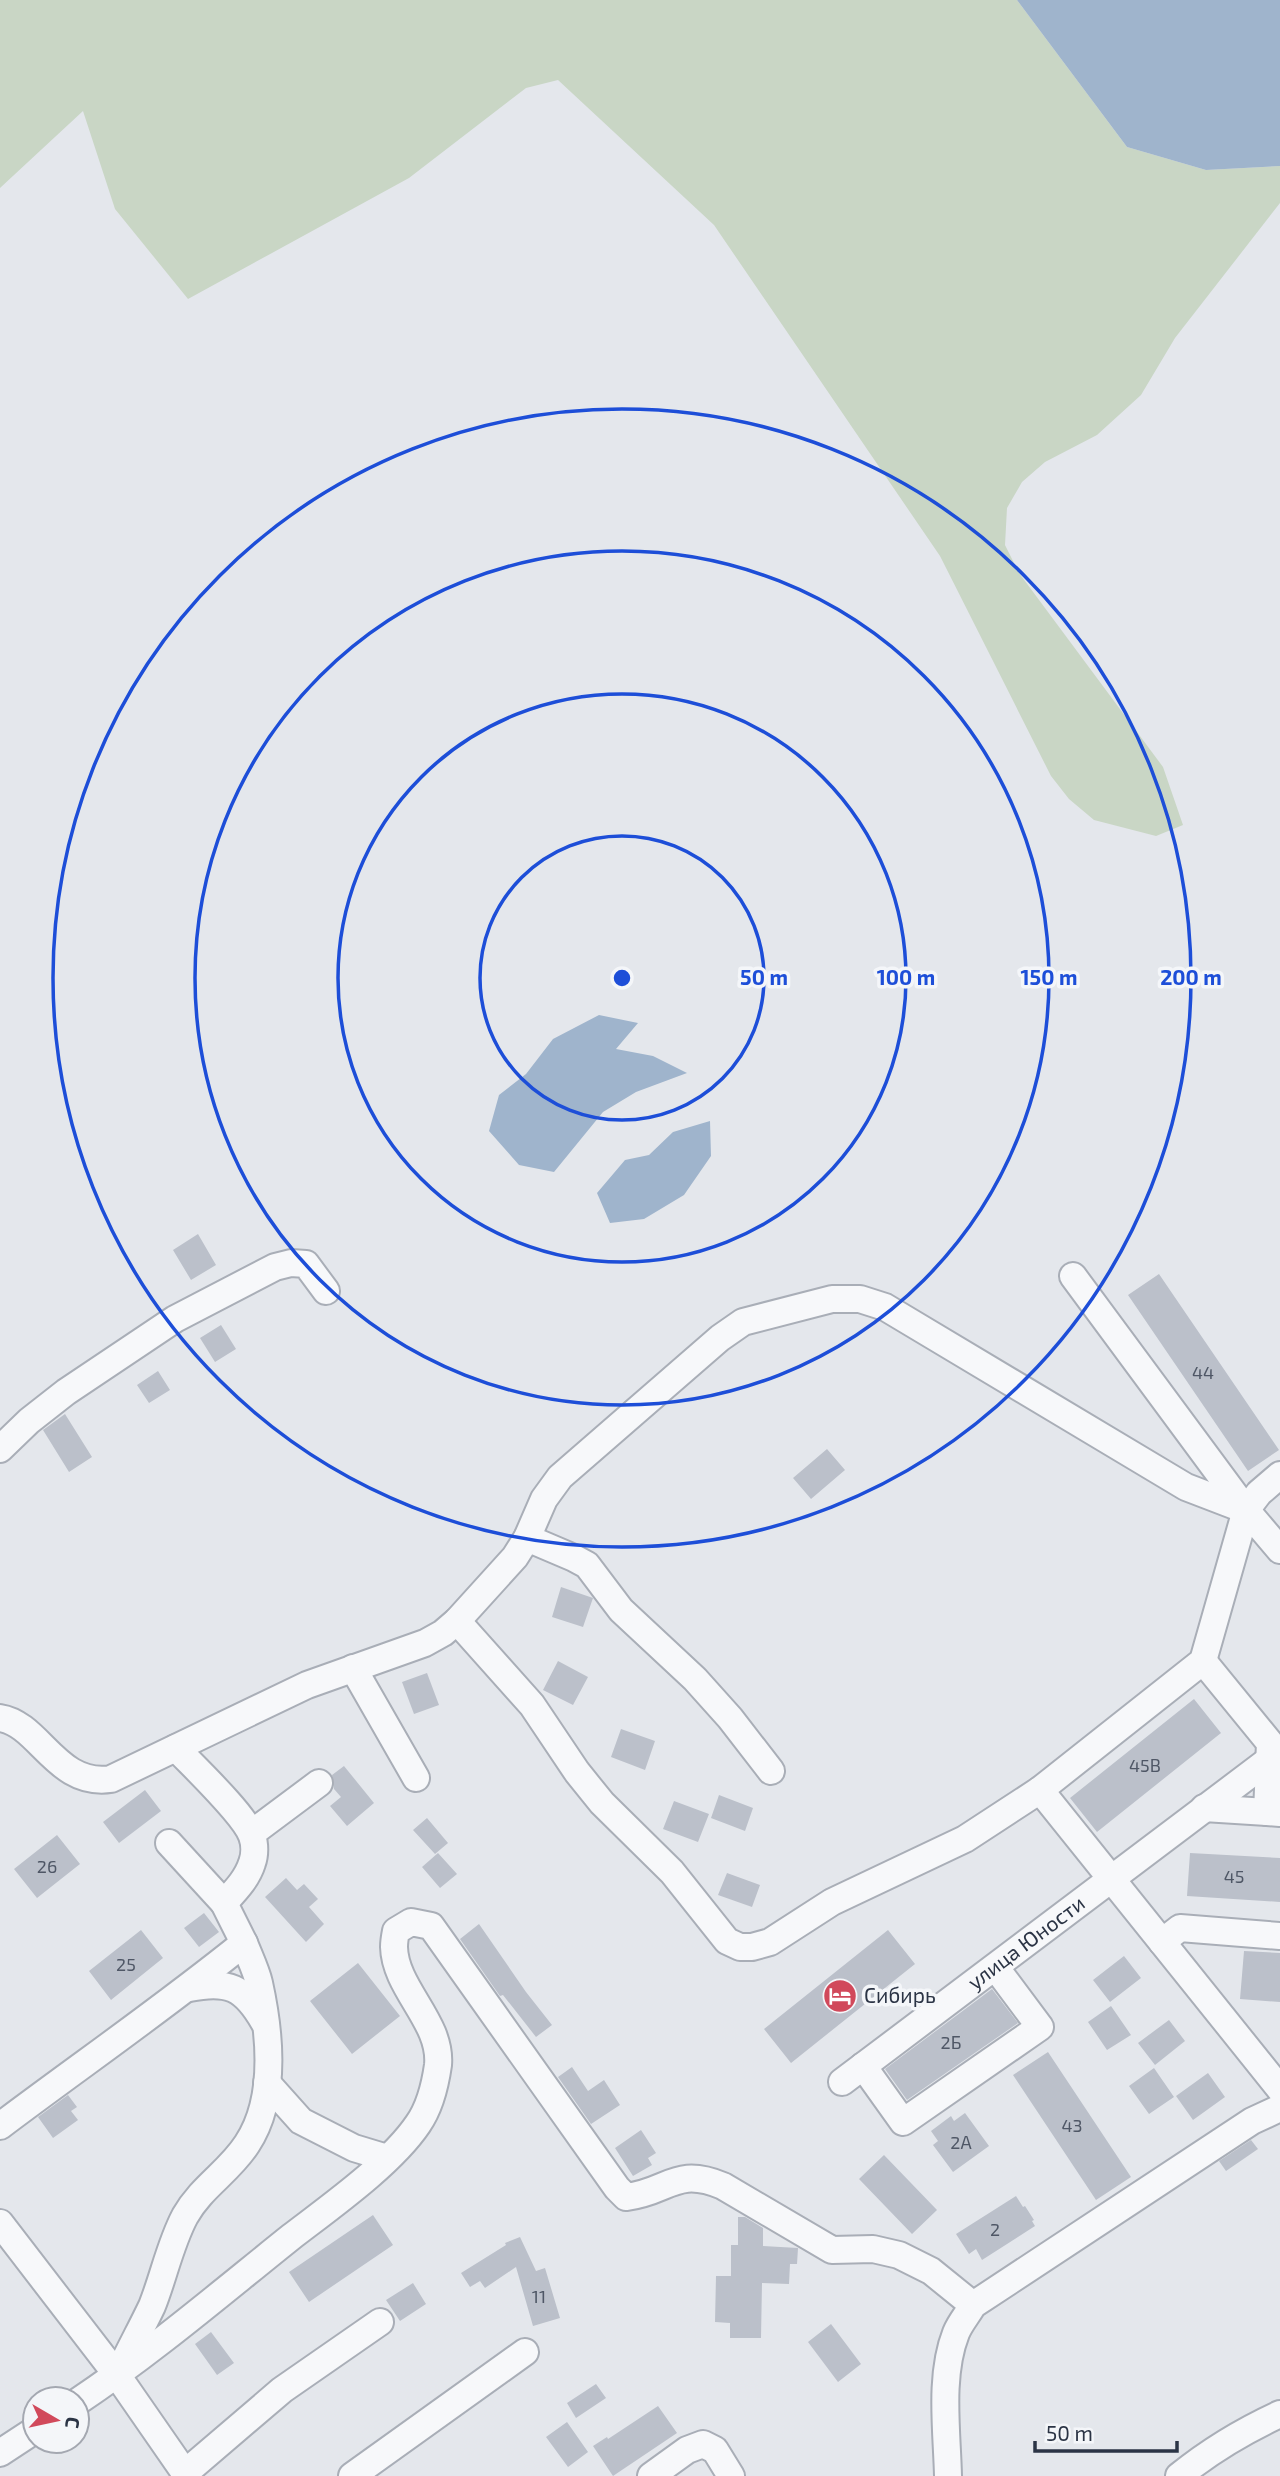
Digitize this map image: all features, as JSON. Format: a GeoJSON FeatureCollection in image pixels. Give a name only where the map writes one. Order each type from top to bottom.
{"type":"FeatureCollection","features":[{"type":"Feature","properties":{"kind":"street"},"geometry":{"type":"LineString","coordinates":[[0,1448],[66,1391],[176,1319],[275,1267],[290,1263],[306,1264],[326,1291]]}},
{"type":"Feature","properties":{"kind":"street"},"geometry":{"type":"LineString","coordinates":[[1073,1276],[1246,1510],[1280,1550]]}},
{"type":"Feature","properties":{"kind":"street"},"geometry":{"type":"LineString","coordinates":[[0,1718],[16,1723],[52,1757],[75,1773],[99,1781],[111,1779],[307,1685],[425,1643],[457,1621],[515,1557],[527,1538],[544,1499],[560,1477],[720,1338],[743,1322],[832,1299],[860,1298],[885,1307],[1186,1487],[1246,1510]]}},
{"type":"Feature","properties":{"kind":"street"},"geometry":{"type":"LineString","coordinates":[[457,1621],[532,1705],[577,1772],[602,1803],[672,1872],[727,1941],[740,1947],[770,1942],[832,1902],[965,1839],[1040,1790],[1203,1661],[1246,1510],[1259,1493],[1280,1475]]}},
{"type":"Feature","properties":{"kind":"street"},"geometry":{"type":"LineString","coordinates":[[527,1538],[575,1558],[587,1566],[621,1610],[695,1679],[730,1718],[771,1771]]}},
{"type":"Feature","properties":{"kind":"street"},"geometry":{"type":"LineString","coordinates":[[1203,1661],[1273,1747],[1273,1812],[1204,1808]]}},
{"type":"Feature","properties":{"kind":"street"},"geometry":{"type":"LineString","coordinates":[[353,1668],[416,1777]]}},
{"type":"Feature","properties":{"kind":"street","name":"улица Юности"},"geometry":{"type":"LineString","coordinates":[[842,2082],[1204,1808],[1273,1747]]}},
{"type":"Feature","properties":{"kind":"street"},"geometry":{"type":"LineString","coordinates":[[176,1748],[251,1833],[254,1845],[253,1861],[246,1878],[224,1903]]}},
{"type":"Feature","properties":{"kind":"street"},"geometry":{"type":"LineString","coordinates":[[251,1833],[319,1783]]}},
{"type":"Feature","properties":{"kind":"street"},"geometry":{"type":"LineString","coordinates":[[1040,1790],[1280,2089]]}},
{"type":"Feature","properties":{"kind":"street"},"geometry":{"type":"LineString","coordinates":[[117,2375],[152,2305],[185,2217],[202,2190],[233,2163],[248,2143],[260,2120],[267,2083],[264,2023],[258,1982],[244,1943],[224,1903],[169,1843]]}},
{"type":"Feature","properties":{"kind":"street"},"geometry":{"type":"LineString","coordinates":[[91,2393],[117,2375],[339,2199],[387,2158],[418,2124],[431,2099],[438,2062],[435,2040],[399,1968],[394,1947],[396,1931],[411,1922],[431,1926],[626,2197],[678,2179],[707,2180],[723,2186],[832,2250],[873,2249],[899,2255],[931,2271],[974,2305]]}},
{"type":"Feature","properties":{"kind":"street"},"geometry":{"type":"LineString","coordinates":[[1162,1942],[1180,1928],[1280,1936]]}},
{"type":"Feature","properties":{"kind":"street"},"geometry":{"type":"LineString","coordinates":[[0,2126],[132,2027],[189,1988],[244,1943]]}},
{"type":"Feature","properties":{"kind":"street"},"geometry":{"type":"LineString","coordinates":[[863,2066],[903,2122],[1040,2027],[996,1968]]}},
{"type":"Feature","properties":{"kind":"street"},"geometry":{"type":"LineString","coordinates":[[189,1988],[212,1983],[241,1993],[253,2004],[264,2023]]}},
{"type":"Feature","properties":{"kind":"street"},"geometry":{"type":"LineString","coordinates":[[267,2083],[301,2121],[354,2148],[387,2158]]}},
{"type":"Feature","properties":{"kind":"street"},"geometry":{"type":"LineString","coordinates":[[948,2476],[946,2391],[949,2354],[957,2331],[974,2305],[1252,2121],[1280,2108]]}},
{"type":"Feature","properties":{"kind":"street"},"geometry":{"type":"LineString","coordinates":[[0,2224],[117,2375],[186,2475],[282,2390],[380,2322]]}},
{"type":"Feature","properties":{"kind":"street"},"geometry":{"type":"LineString","coordinates":[[352,2476],[525,2352]]}},
{"type":"Feature","properties":{"kind":"street"},"geometry":{"type":"LineString","coordinates":[[1179,2476],[1232,2437],[1280,2414]]}},
{"type":"Feature","properties":{"kind":"street"},"geometry":{"type":"LineString","coordinates":[[0,2454],[21,2440]]}},
{"type":"Feature","properties":{"kind":"street"},"geometry":{"type":"LineString","coordinates":[[651,2476],[687,2451],[703,2444],[715,2450],[731,2476]]}},
{"type":"Feature","properties":{"kind":"green space"},"geometry":{"type":"Polygon","coordinates":[[[0,0],[1017,0],[1127,147],[1206,170],[1280,166],[1280,203],[1175,338],[1141,395],[1097,435],[1045,462],[1022,482],[1007,508],[1005,545],[1019,573],[1163,767],[1183,825],[1156,836],[1094,820],[1069,799],[1051,776],[940,556],[714,225],[558,80],[526,88],[409,178],[188,299],[115,209],[83,111],[0,188],[0,0]]]}},
{"type":"Feature","properties":{"kind":"water"},"geometry":{"type":"Polygon","coordinates":[[[1017,0],[1280,0],[1280,166],[1206,170],[1127,147],[1017,0]]]}},
{"type":"Feature","properties":{"kind":"water"},"geometry":{"type":"Polygon","coordinates":[[[599,1015],[638,1023],[616,1049],[653,1056],[687,1073],[636,1092],[603,1112],[554,1172],[519,1165],[489,1131],[499,1095],[526,1074],[553,1039],[599,1015]]]}},
{"type":"Feature","properties":{"kind":"water"},"geometry":{"type":"Polygon","coordinates":[[[710,1121],[711,1156],[684,1195],[644,1219],[610,1223],[597,1193],[625,1160],[649,1155],[673,1132],[710,1121]]]}},
{"type":"Feature","properties":{"kind":"building"},"geometry":{"type":"Polygon","coordinates":[[[198,1234],[216,1265],[191,1280],[173,1250],[198,1234]]]}},
{"type":"Feature","properties":{"kind":"building"},"geometry":{"type":"Polygon","coordinates":[[[1159,1274],[1279,1450],[1248,1471],[1128,1295],[1159,1274]]]}},
{"type":"Feature","properties":{"kind":"building"},"geometry":{"type":"Polygon","coordinates":[[[221,1325],[236,1349],[215,1362],[200,1338],[221,1325]]]}},
{"type":"Feature","properties":{"kind":"building"},"geometry":{"type":"Polygon","coordinates":[[[158,1371],[170,1390],[149,1403],[137,1385],[158,1371]]]}},
{"type":"Feature","properties":{"kind":"building"},"geometry":{"type":"Polygon","coordinates":[[[65,1414],[92,1457],[69,1472],[43,1430],[65,1414]]]}},
{"type":"Feature","properties":{"kind":"building"},"geometry":{"type":"Polygon","coordinates":[[[827,1449],[845,1470],[811,1499],[793,1478],[827,1449]]]}},
{"type":"Feature","properties":{"kind":"building"},"geometry":{"type":"Polygon","coordinates":[[[561,1587],[593,1598],[583,1627],[552,1617],[561,1587]]]}},
{"type":"Feature","properties":{"kind":"building"},"geometry":{"type":"Polygon","coordinates":[[[558,1661],[588,1677],[573,1705],[543,1690],[558,1661]]]}},
{"type":"Feature","properties":{"kind":"building"},"geometry":{"type":"Polygon","coordinates":[[[427,1673],[439,1705],[414,1714],[402,1682],[427,1673]]]}},
{"type":"Feature","properties":{"kind":"building"},"geometry":{"type":"Polygon","coordinates":[[[1194,1699],[1221,1733],[1097,1832],[1070,1798],[1194,1699]]]}},
{"type":"Feature","properties":{"kind":"building"},"geometry":{"type":"Polygon","coordinates":[[[621,1729],[655,1741],[645,1770],[611,1757],[621,1729]]]}},
{"type":"Feature","properties":{"kind":"building"},"geometry":{"type":"Polygon","coordinates":[[[344,1766],[374,1803],[347,1826],[330,1806],[341,1797],[334,1789],[332,1775],[344,1766]]]}},
{"type":"Feature","properties":{"kind":"building"},"geometry":{"type":"Polygon","coordinates":[[[145,1790],[161,1811],[119,1843],[103,1822],[145,1790]]]}},
{"type":"Feature","properties":{"kind":"building"},"geometry":{"type":"Polygon","coordinates":[[[719,1795],[753,1808],[745,1831],[711,1818],[719,1795]]]}},
{"type":"Feature","properties":{"kind":"building"},"geometry":{"type":"Polygon","coordinates":[[[674,1801],[709,1814],[698,1842],[663,1829],[674,1801]]]}},
{"type":"Feature","properties":{"kind":"building"},"geometry":{"type":"Polygon","coordinates":[[[427,1818],[448,1843],[435,1854],[413,1830],[427,1818]]]}},
{"type":"Feature","properties":{"kind":"building"},"geometry":{"type":"Polygon","coordinates":[[[57,1835],[80,1864],[37,1898],[14,1869],[57,1835]]]}},
{"type":"Feature","properties":{"kind":"building"},"geometry":{"type":"Polygon","coordinates":[[[438,1853],[457,1874],[440,1888],[422,1867],[438,1853]]]}},
{"type":"Feature","properties":{"kind":"building"},"geometry":{"type":"Polygon","coordinates":[[[1190,1853],[1280,1858],[1280,1902],[1187,1896],[1190,1853]]]}},
{"type":"Feature","properties":{"kind":"building"},"geometry":{"type":"Polygon","coordinates":[[[727,1873],[760,1885],[752,1907],[718,1895],[727,1873]]]}},
{"type":"Feature","properties":{"kind":"building"},"geometry":{"type":"Polygon","coordinates":[[[286,1878],[297,1890],[304,1884],[318,1899],[309,1907],[324,1924],[306,1942],[265,1897],[286,1878]]]}},
{"type":"Feature","properties":{"kind":"building"},"geometry":{"type":"Polygon","coordinates":[[[204,1913],[219,1932],[199,1947],[184,1928],[204,1913]]]}},
{"type":"Feature","properties":{"kind":"building"},"geometry":{"type":"Polygon","coordinates":[[[479,1924],[552,2025],[536,2037],[503,1995],[500,1996],[460,1939],[479,1924]]]}},
{"type":"Feature","properties":{"kind":"building"},"geometry":{"type":"Polygon","coordinates":[[[141,1930],[163,1958],[111,2000],[89,1971],[141,1930]]]}},
{"type":"Feature","properties":{"kind":"building","name":"Сибирь"},"geometry":{"type":"Polygon","coordinates":[[[888,1930],[915,1964],[791,2063],[764,2029],[888,1930]]]}},
{"type":"Feature","properties":{"kind":"building"},"geometry":{"type":"Polygon","coordinates":[[[1244,1951],[1280,1953],[1280,2002],[1240,1999],[1244,1951]]]}},
{"type":"Feature","properties":{"kind":"building"},"geometry":{"type":"Polygon","coordinates":[[[1124,1956],[1141,1978],[1110,2002],[1093,1980],[1124,1956]]]}},
{"type":"Feature","properties":{"kind":"building"},"geometry":{"type":"Polygon","coordinates":[[[358,1963],[400,2016],[352,2054],[310,2001],[358,1963]]]}},
{"type":"Feature","properties":{"kind":"building","name":"Сибирь"},"geometry":{"type":"Polygon","coordinates":[[[992,1989],[1018,2023],[907,2100],[885,2069],[992,1989]]]}},
{"type":"Feature","properties":{"kind":"building"},"geometry":{"type":"Polygon","coordinates":[[[1111,2006],[1131,2035],[1107,2050],[1088,2022],[1111,2006]]]}},
{"type":"Feature","properties":{"kind":"building"},"geometry":{"type":"Polygon","coordinates":[[[1169,2020],[1185,2041],[1155,2065],[1138,2043],[1169,2020]]]}},
{"type":"Feature","properties":{"kind":"building"},"geometry":{"type":"Polygon","coordinates":[[[1048,2052],[1131,2177],[1096,2200],[1013,2075],[1048,2052]]]}},
{"type":"Feature","properties":{"kind":"building"},"geometry":{"type":"Polygon","coordinates":[[[572,2067],[588,2091],[604,2080],[620,2105],[591,2124],[558,2077],[572,2067]]]}},
{"type":"Feature","properties":{"kind":"building"},"geometry":{"type":"Polygon","coordinates":[[[1154,2068],[1174,2097],[1149,2114],[1129,2086],[1154,2068]]]}},
{"type":"Feature","properties":{"kind":"building"},"geometry":{"type":"Polygon","coordinates":[[[1208,2073],[1225,2097],[1193,2120],[1176,2096],[1208,2073]]]}},
{"type":"Feature","properties":{"kind":"building"},"geometry":{"type":"Polygon","coordinates":[[[68,2095],[77,2107],[71,2111],[78,2120],[53,2138],[38,2117],[68,2095]]]}},
{"type":"Feature","properties":{"kind":"building"},"geometry":{"type":"Polygon","coordinates":[[[965,2113],[989,2146],[953,2172],[933,2145],[938,2141],[931,2131],[951,2116],[954,2121],[965,2113]]]}},
{"type":"Feature","properties":{"kind":"building"},"geometry":{"type":"Polygon","coordinates":[[[641,2130],[656,2153],[648,2158],[652,2165],[633,2176],[615,2148],[641,2130]]]}},
{"type":"Feature","properties":{"kind":"building"},"geometry":{"type":"Polygon","coordinates":[[[1251,2140],[1258,2149],[1226,2171],[1219,2161],[1251,2140]]]}},
{"type":"Feature","properties":{"kind":"building"},"geometry":{"type":"Polygon","coordinates":[[[884,2155],[937,2210],[912,2234],[859,2179],[884,2155]]]}},
{"type":"Feature","properties":{"kind":"building"},"geometry":{"type":"Polygon","coordinates":[[[1016,2196],[1034,2220],[1032,2221],[1035,2226],[982,2260],[976,2249],[969,2254],[956,2234],[1016,2196]]]}},
{"type":"Feature","properties":{"kind":"building"},"geometry":{"type":"Polygon","coordinates":[[[373,2215],[393,2245],[309,2302],[289,2272],[373,2215]]]}},
{"type":"Feature","properties":{"kind":"building"},"geometry":{"type":"Polygon","coordinates":[[[738,2217],[745,2217],[763,2228],[763,2246],[798,2248],[797,2264],[790,2264],[789,2284],[762,2283],[761,2338],[730,2338],[730,2323],[715,2322],[716,2276],[731,2276],[731,2245],[738,2245],[738,2217]]]}},
{"type":"Feature","properties":{"kind":"building"},"geometry":{"type":"Polygon","coordinates":[[[520,2237],[536,2271],[545,2268],[560,2318],[533,2326],[516,2267],[485,2288],[480,2281],[470,2287],[461,2273],[506,2245],[505,2243],[520,2237]]]}},
{"type":"Feature","properties":{"kind":"building"},"geometry":{"type":"Polygon","coordinates":[[[413,2283],[426,2304],[400,2321],[386,2300],[413,2283]]]}},
{"type":"Feature","properties":{"kind":"building"},"geometry":{"type":"Polygon","coordinates":[[[831,2324],[861,2364],[838,2382],[808,2342],[831,2324]]]}},
{"type":"Feature","properties":{"kind":"building"},"geometry":{"type":"Polygon","coordinates":[[[211,2332],[234,2363],[217,2375],[195,2344],[211,2332]]]}},
{"type":"Feature","properties":{"kind":"building"},"geometry":{"type":"Polygon","coordinates":[[[596,2384],[606,2398],[576,2418],[567,2403],[596,2384]]]}},
{"type":"Feature","properties":{"kind":"building"},"geometry":{"type":"Polygon","coordinates":[[[658,2406],[677,2433],[613,2476],[593,2446],[658,2406]]]}},
{"type":"Feature","properties":{"kind":"building"},"geometry":{"type":"Polygon","coordinates":[[[567,2422],[588,2452],[568,2467],[546,2437],[567,2422]]]}},
{"type":"Feature","properties":{"kind":"place","name":"Сибирь"},"geometry":{"type":"Point","coordinates":[840,1996]}}]}
